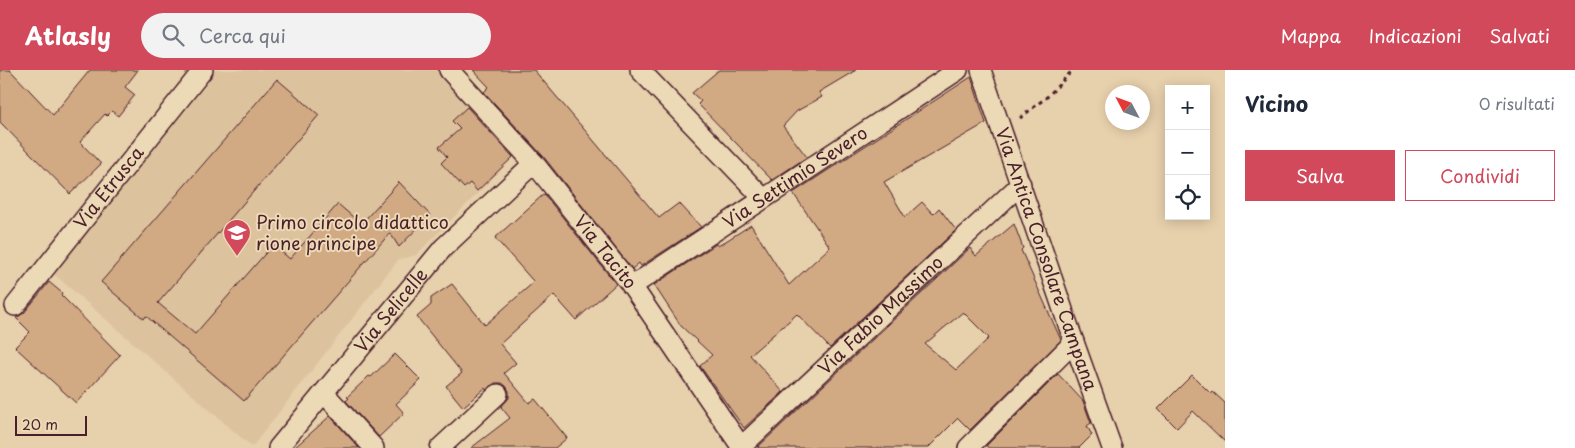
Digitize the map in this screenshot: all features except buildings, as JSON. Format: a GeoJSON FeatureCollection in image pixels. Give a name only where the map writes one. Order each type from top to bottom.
{"type":"FeatureCollection","features":[{"type":"Feature","properties":{"kind":"street","name":"Via Etrusca"},"geometry":{"type":"LineString","coordinates":[[15,306],[203,70]]}},
{"type":"Feature","properties":{"kind":"street","name":"Via Tacito"},"geometry":{"type":"LineString","coordinates":[[449,70],[534,163],[632,286],[742,447]]}},
{"type":"Feature","properties":{"kind":"street"},"geometry":{"type":"LineString","coordinates":[[640,70],[763,198]]}},
{"type":"Feature","properties":{"kind":"street","name":"Via Settimio Severo"},"geometry":{"type":"LineString","coordinates":[[632,286],[958,70]]}},
{"type":"Feature","properties":{"kind":"street","name":"Via Antica Consolare Campana"},"geometry":{"type":"LineString","coordinates":[[981,70],[1112,448]]}},
{"type":"Feature","properties":{"kind":"street","name":"Via Selicelle"},"geometry":{"type":"LineString","coordinates":[[278,448],[443,248],[534,163]]}},
{"type":"Feature","properties":{"kind":"street","name":"Via Fabio Massimo"},"geometry":{"type":"LineString","coordinates":[[742,447],[1021,184]]}},
{"type":"Feature","properties":{"kind":"street"},"geometry":{"type":"LineString","coordinates":[[968,448],[1074,342]]}},
{"type":"Feature","properties":{"kind":"street"},"geometry":{"type":"LineString","coordinates":[[324,393],[374,448]]}},
{"type":"Feature","properties":{"kind":"street"},"geometry":{"type":"LineString","coordinates":[[440,448],[498,394]]}},
{"type":"Feature","properties":{"kind":"path"},"geometry":{"type":"LineString","coordinates":[[1002,133],[1048,96],[1073,70]]}},
{"type":"Feature","properties":{"kind":"shaded area","name":"Primo circolo didattico rione principe"},"geometry":{"type":"Polygon","coordinates":[[[215,70],[442,70],[518,153],[416,255],[398,260],[252,447],[54,274],[215,70]]]}},
{"type":"Feature","properties":{"kind":"place","name":"Primo circolo didattico rione principe"},"geometry":{"type":"Point","coordinates":[237,257]}}]}
